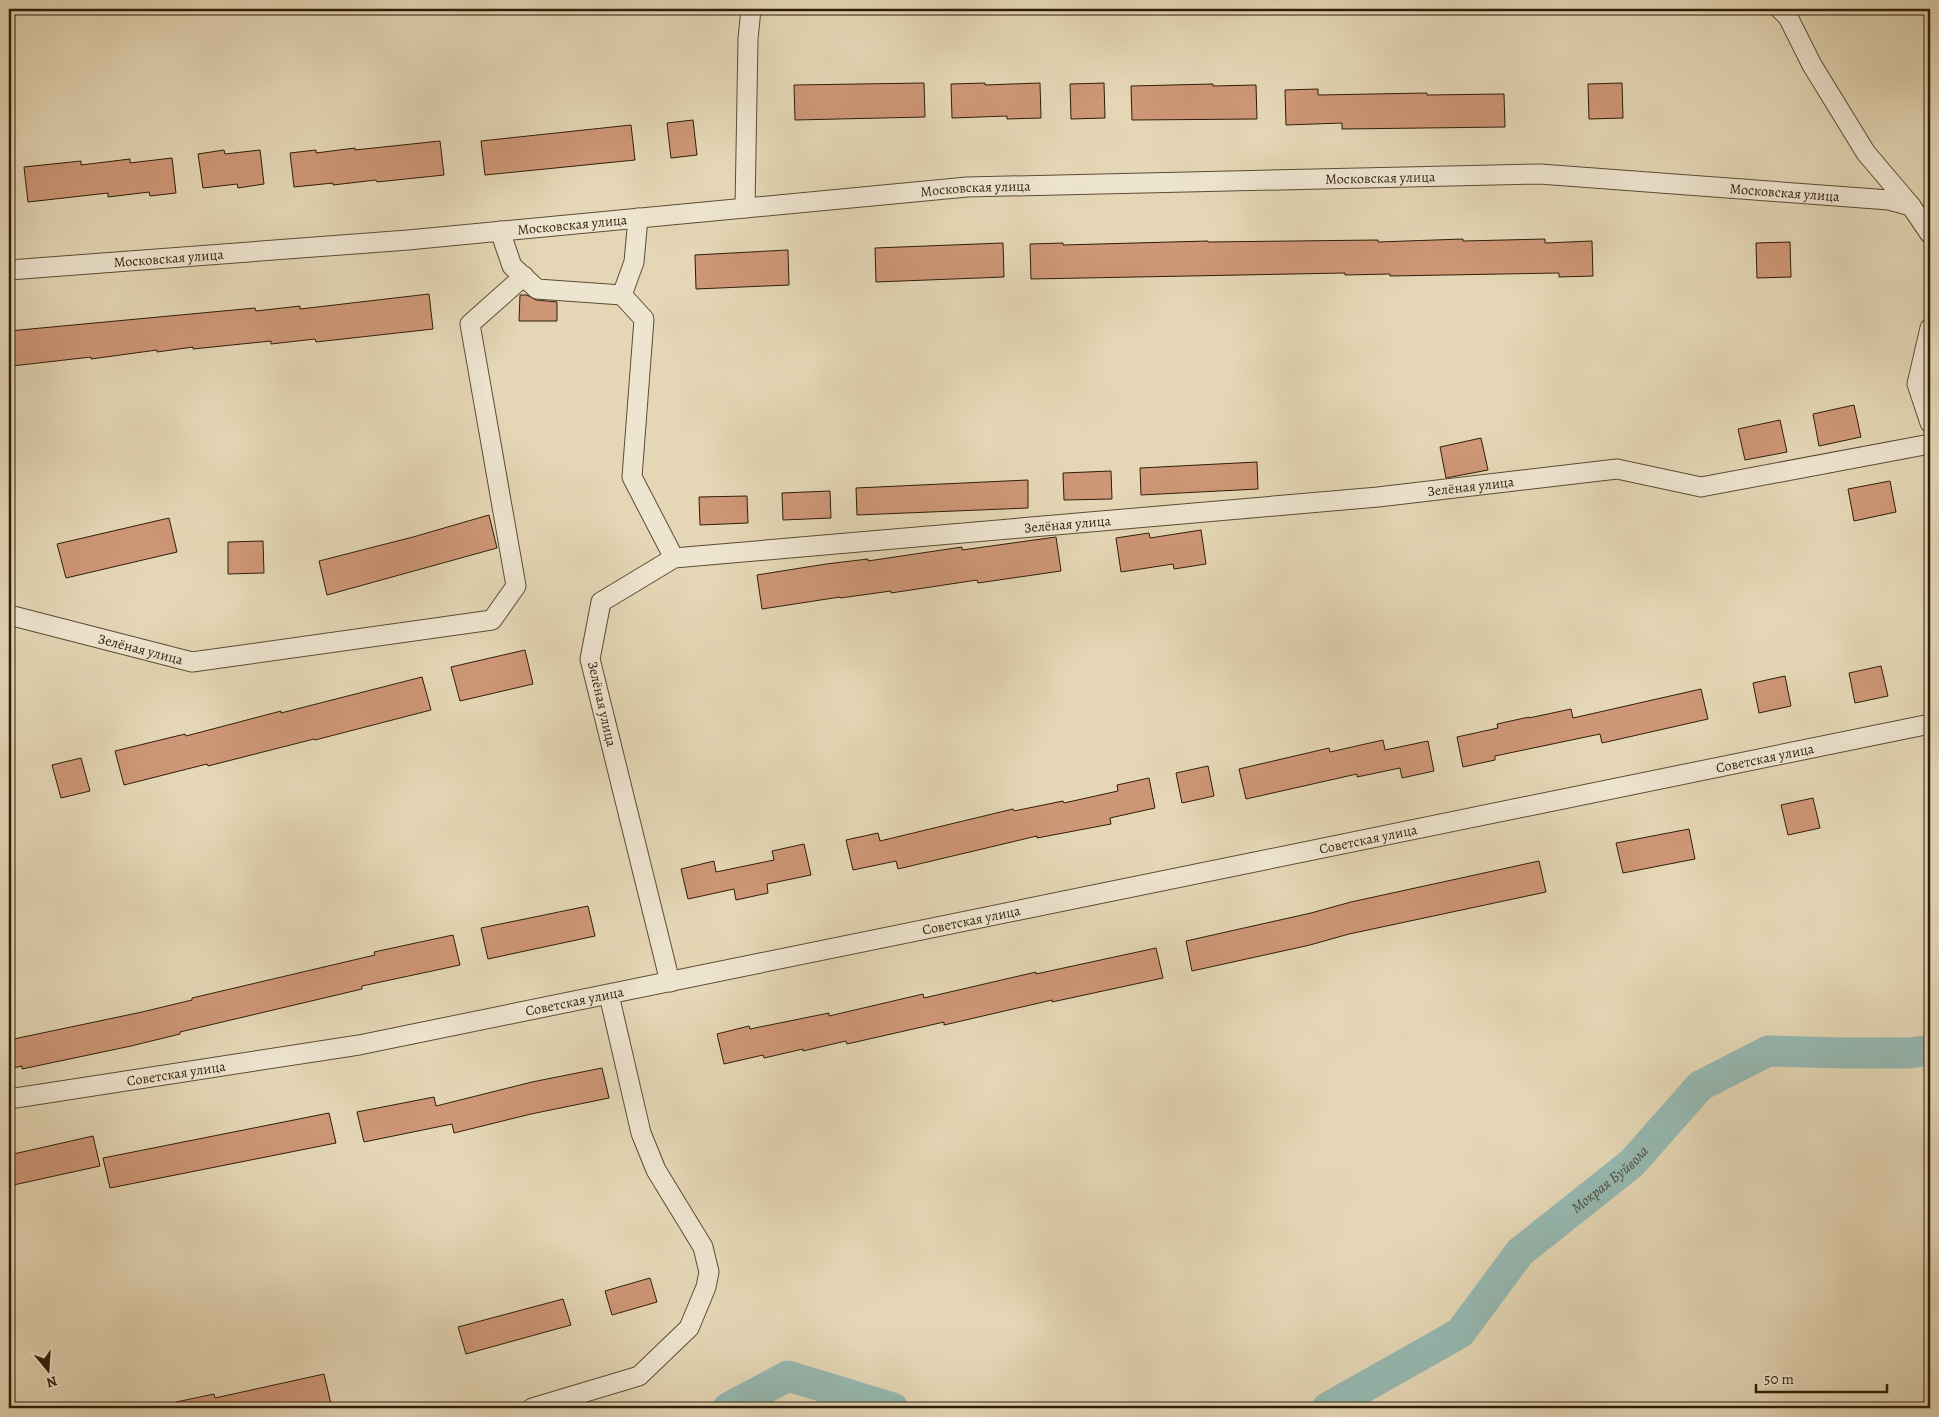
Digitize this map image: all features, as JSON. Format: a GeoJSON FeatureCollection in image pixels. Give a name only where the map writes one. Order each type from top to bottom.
{"type":"FeatureCollection","features":[{"type":"Feature","properties":{"kind":"street"},"geometry":{"type":"LineString","coordinates":[[745,208],[748,39],[751,9]]}},
{"type":"Feature","properties":{"kind":"street"},"geometry":{"type":"LineString","coordinates":[[1780,9],[1788,18],[1812,66],[1866,153],[1911,206],[1930,234]]}},
{"type":"Feature","properties":{"kind":"street","name":"Московская улица"},"geometry":{"type":"LineString","coordinates":[[9,270],[500,231],[967,187],[1540,174],[1888,200],[1911,206]]}},
{"type":"Feature","properties":{"kind":"street"},"geometry":{"type":"LineString","coordinates":[[622,295],[634,262],[638,218]]}},
{"type":"Feature","properties":{"kind":"street"},"geometry":{"type":"LineString","coordinates":[[500,231],[512,266],[537,289],[622,295],[644,319],[632,477],[674,558]]}},
{"type":"Feature","properties":{"kind":"street","name":"Зелёная улица"},"geometry":{"type":"LineString","coordinates":[[9,615],[192,662],[492,620],[516,586],[470,324],[524,276]]}},
{"type":"Feature","properties":{"kind":"street"},"geometry":{"type":"LineString","coordinates":[[1930,328],[1917,384],[1930,423]]}},
{"type":"Feature","properties":{"kind":"street","name":"Зелёная улица"},"geometry":{"type":"LineString","coordinates":[[670,982],[590,659],[601,602],[674,558],[1378,497],[1617,469],[1701,486],[1930,444]]}},
{"type":"Feature","properties":{"kind":"street","name":"Советская улица"},"geometry":{"type":"LineString","coordinates":[[9,1098],[360,1045],[1930,724]]}},
{"type":"Feature","properties":{"kind":"street"},"geometry":{"type":"LineString","coordinates":[[532,1408],[639,1376],[689,1328],[706,1286],[709,1272],[703,1246],[656,1170],[641,1133],[609,994]]}},
{"type":"Feature","properties":{"kind":"building"},"geometry":{"type":"Polygon","coordinates":[[[924,83],[925,117],[795,120],[794,85],[924,83]]]}},
{"type":"Feature","properties":{"kind":"building"},"geometry":{"type":"Polygon","coordinates":[[[985,83],[985,85],[1040,83],[1041,118],[1007,119],[1007,116],[952,118],[951,84],[985,83]]]}},
{"type":"Feature","properties":{"kind":"building"},"geometry":{"type":"Polygon","coordinates":[[[1104,83],[1105,118],[1071,119],[1070,84],[1104,83]]]}},
{"type":"Feature","properties":{"kind":"building"},"geometry":{"type":"Polygon","coordinates":[[[1622,83],[1623,118],[1589,119],[1588,84],[1622,83]]]}},
{"type":"Feature","properties":{"kind":"building"},"geometry":{"type":"Polygon","coordinates":[[[1213,84],[1213,86],[1256,85],[1257,119],[1132,120],[1131,86],[1213,84]]]}},
{"type":"Feature","properties":{"kind":"building"},"geometry":{"type":"Polygon","coordinates":[[[1318,89],[1318,95],[1504,94],[1505,127],[1342,129],[1342,123],[1286,125],[1285,90],[1318,89]]]}},
{"type":"Feature","properties":{"kind":"building"},"geometry":{"type":"Polygon","coordinates":[[[693,120],[697,155],[671,158],[667,123],[693,120]]]}},
{"type":"Feature","properties":{"kind":"building"},"geometry":{"type":"Polygon","coordinates":[[[631,125],[635,160],[485,175],[481,141],[631,125]]]}},
{"type":"Feature","properties":{"kind":"building"},"geometry":{"type":"Polygon","coordinates":[[[440,141],[444,175],[377,182],[376,180],[294,187],[290,153],[316,150],[316,153],[355,148],[355,150],[440,141]]]}},
{"type":"Feature","properties":{"kind":"building"},"geometry":{"type":"Polygon","coordinates":[[[224,150],[225,154],[260,150],[264,184],[238,188],[237,184],[203,188],[198,154],[224,150]]]}},
{"type":"Feature","properties":{"kind":"building"},"geometry":{"type":"Polygon","coordinates":[[[172,158],[176,193],[150,196],[149,192],[108,197],[108,193],[28,202],[24,167],[81,161],[81,165],[130,159],[130,163],[172,158]]]}},
{"type":"Feature","properties":{"kind":"building"},"geometry":{"type":"Polygon","coordinates":[[[1463,239],[1463,241],[1545,239],[1545,243],[1592,241],[1593,276],[1559,277],[1559,273],[1390,276],[1390,274],[1345,275],[1345,273],[1031,279],[1030,244],[1378,240],[1378,242],[1463,239]]]}},
{"type":"Feature","properties":{"kind":"building"},"geometry":{"type":"Polygon","coordinates":[[[1790,242],[1791,277],[1757,278],[1756,243],[1790,242]]]}},
{"type":"Feature","properties":{"kind":"building"},"geometry":{"type":"Polygon","coordinates":[[[1003,243],[1004,277],[876,282],[875,248],[1003,243]]]}},
{"type":"Feature","properties":{"kind":"building"},"geometry":{"type":"Polygon","coordinates":[[[788,250],[789,285],[696,289],[695,255],[788,250]]]}},
{"type":"Feature","properties":{"kind":"building"},"geometry":{"type":"Polygon","coordinates":[[[429,294],[433,329],[316,342],[315,339],[271,344],[271,341],[193,349],[193,347],[157,352],[157,350],[91,359],[91,357],[12,366],[9,331],[255,308],[256,311],[300,306],[300,309],[429,294]]]}},
{"type":"Feature","properties":{"kind":"building"},"geometry":{"type":"Polygon","coordinates":[[[520,295],[527,295],[536,300],[557,302],[557,321],[519,321],[520,295]]]}},
{"type":"Feature","properties":{"kind":"building"},"geometry":{"type":"Polygon","coordinates":[[[1854,405],[1861,437],[1819,446],[1813,414],[1854,405]]]}},
{"type":"Feature","properties":{"kind":"building"},"geometry":{"type":"Polygon","coordinates":[[[1780,420],[1787,452],[1745,460],[1738,429],[1780,420]]]}},
{"type":"Feature","properties":{"kind":"building"},"geometry":{"type":"Polygon","coordinates":[[[1481,438],[1488,470],[1446,478],[1440,447],[1481,438]]]}},
{"type":"Feature","properties":{"kind":"building"},"geometry":{"type":"Polygon","coordinates":[[[1257,462],[1258,489],[1141,495],[1140,468],[1257,462]]]}},
{"type":"Feature","properties":{"kind":"building"},"geometry":{"type":"Polygon","coordinates":[[[1111,471],[1112,499],[1064,500],[1063,473],[1111,471]]]}},
{"type":"Feature","properties":{"kind":"building"},"geometry":{"type":"Polygon","coordinates":[[[1028,480],[1028,508],[857,515],[856,488],[1028,480]]]}},
{"type":"Feature","properties":{"kind":"building"},"geometry":{"type":"Polygon","coordinates":[[[1890,481],[1896,512],[1854,521],[1848,489],[1890,481]]]}},
{"type":"Feature","properties":{"kind":"building"},"geometry":{"type":"Polygon","coordinates":[[[830,491],[831,518],[783,520],[782,493],[830,491]]]}},
{"type":"Feature","properties":{"kind":"building"},"geometry":{"type":"Polygon","coordinates":[[[747,496],[748,523],[700,525],[699,497],[747,496]]]}},
{"type":"Feature","properties":{"kind":"building"},"geometry":{"type":"Polygon","coordinates":[[[489,515],[497,548],[327,595],[319,561],[489,515]]]}},
{"type":"Feature","properties":{"kind":"building"},"geometry":{"type":"Polygon","coordinates":[[[169,518],[177,552],[66,578],[57,544],[169,518]]]}},
{"type":"Feature","properties":{"kind":"building"},"geometry":{"type":"Polygon","coordinates":[[[1201,530],[1206,564],[1174,569],[1173,564],[1121,572],[1116,538],[1149,533],[1150,538],[1201,530]]]}},
{"type":"Feature","properties":{"kind":"building"},"geometry":{"type":"Polygon","coordinates":[[[1056,537],[1061,571],[978,583],[977,580],[891,593],[891,591],[840,597],[762,609],[757,575],[826,564],[868,559],[868,561],[962,547],[962,550],[1056,537]]]}},
{"type":"Feature","properties":{"kind":"building"},"geometry":{"type":"Polygon","coordinates":[[[263,541],[264,573],[228,574],[228,542],[263,541]]]}},
{"type":"Feature","properties":{"kind":"building"},"geometry":{"type":"Polygon","coordinates":[[[525,650],[533,684],[460,701],[451,667],[525,650]]]}},
{"type":"Feature","properties":{"kind":"building"},"geometry":{"type":"Polygon","coordinates":[[[1881,666],[1888,696],[1855,703],[1849,673],[1881,666]]]}},
{"type":"Feature","properties":{"kind":"building"},"geometry":{"type":"Polygon","coordinates":[[[1785,676],[1791,706],[1759,713],[1753,683],[1785,676]]]}},
{"type":"Feature","properties":{"kind":"building"},"geometry":{"type":"Polygon","coordinates":[[[422,677],[431,710],[315,740],[124,785],[115,751],[185,734],[186,736],[422,677]]]}},
{"type":"Feature","properties":{"kind":"building"},"geometry":{"type":"Polygon","coordinates":[[[1701,689],[1708,719],[1602,743],[1600,734],[1495,756],[1495,760],[1463,767],[1457,737],[1498,728],[1497,724],[1529,717],[1571,709],[1573,718],[1701,689]]]}},
{"type":"Feature","properties":{"kind":"building"},"geometry":{"type":"Polygon","coordinates":[[[1383,740],[1385,750],[1428,741],[1434,771],[1402,778],[1400,768],[1357,777],[1357,774],[1246,799],[1239,769],[1329,748],[1330,752],[1383,740]]]}},
{"type":"Feature","properties":{"kind":"building"},"geometry":{"type":"Polygon","coordinates":[[[81,758],[90,791],[61,798],[52,765],[81,758]]]}},
{"type":"Feature","properties":{"kind":"building"},"geometry":{"type":"Polygon","coordinates":[[[1208,766],[1214,796],[1182,803],[1176,773],[1208,766]]]}},
{"type":"Feature","properties":{"kind":"building"},"geometry":{"type":"Polygon","coordinates":[[[1149,778],[1155,808],[1110,818],[1111,824],[1037,838],[1037,836],[898,869],[896,861],[853,870],[846,840],[878,833],[880,841],[1013,809],[1014,811],[1063,801],[1064,803],[1118,791],[1117,785],[1149,778]]]}},
{"type":"Feature","properties":{"kind":"building"},"geometry":{"type":"Polygon","coordinates":[[[1813,798],[1820,828],[1788,835],[1781,805],[1813,798]]]}},
{"type":"Feature","properties":{"kind":"building"},"geometry":{"type":"Polygon","coordinates":[[[1689,829],[1695,859],[1623,873],[1616,843],[1689,829]]]}},
{"type":"Feature","properties":{"kind":"building"},"geometry":{"type":"Polygon","coordinates":[[[804,844],[811,875],[767,884],[768,893],[736,900],[734,889],[688,899],[681,869],[714,861],[716,872],[774,860],[772,851],[804,844]]]}},
{"type":"Feature","properties":{"kind":"building"},"geometry":{"type":"Polygon","coordinates":[[[1539,861],[1546,892],[1349,934],[1310,945],[1192,971],[1186,941],[1311,913],[1351,902],[1539,861]]]}},
{"type":"Feature","properties":{"kind":"building"},"geometry":{"type":"Polygon","coordinates":[[[588,906],[595,936],[488,959],[481,928],[588,906]]]}},
{"type":"Feature","properties":{"kind":"building"},"geometry":{"type":"Polygon","coordinates":[[[453,935],[460,965],[362,986],[362,989],[180,1032],[180,1034],[131,1046],[22,1069],[22,1066],[9,1069],[9,1040],[142,1012],[192,1000],[192,998],[375,955],[374,952],[453,935]]]}},
{"type":"Feature","properties":{"kind":"building"},"geometry":{"type":"Polygon","coordinates":[[[1156,948],[1163,978],[1052,1002],[1052,1000],[944,1025],[944,1022],[847,1044],[846,1041],[803,1051],[803,1049],[764,1058],[763,1055],[724,1064],[717,1034],[749,1026],[750,1029],[829,1013],[829,1016],[923,994],[924,998],[1036,972],[1036,974],[1156,948]]]}},
{"type":"Feature","properties":{"kind":"building"},"geometry":{"type":"Polygon","coordinates":[[[602,1068],[609,1098],[531,1114],[454,1133],[452,1124],[364,1142],[357,1112],[434,1097],[436,1106],[532,1082],[602,1068]]]}},
{"type":"Feature","properties":{"kind":"building"},"geometry":{"type":"Polygon","coordinates":[[[329,1113],[336,1143],[110,1188],[103,1158],[329,1113]]]}},
{"type":"Feature","properties":{"kind":"building"},"geometry":{"type":"Polygon","coordinates":[[[93,1136],[100,1166],[9,1186],[9,1155],[93,1136]]]}},
{"type":"Feature","properties":{"kind":"building"},"geometry":{"type":"Polygon","coordinates":[[[650,1278],[657,1302],[612,1315],[605,1291],[650,1278]]]}},
{"type":"Feature","properties":{"kind":"building"},"geometry":{"type":"Polygon","coordinates":[[[563,1299],[571,1325],[466,1354],[458,1327],[563,1299]]]}},
{"type":"Feature","properties":{"kind":"building"},"geometry":{"type":"Polygon","coordinates":[[[324,1374],[331,1404],[313,1408],[176,1408],[176,1402],[214,1394],[215,1398],[324,1374]]]}},
{"type":"Feature","properties":{"kind":"waterway","name":"Мокрая Буйвола"},"geometry":{"type":"LineString","coordinates":[[1327,1408],[1460,1333],[1520,1252],[1632,1163],[1700,1086],[1768,1051],[1910,1053],[1930,1050]]}},
{"type":"Feature","properties":{"kind":"waterway","name":"Мокрая Буйвола"},"geometry":{"type":"LineString","coordinates":[[728,1408],[788,1376],[893,1408]]}}]}
